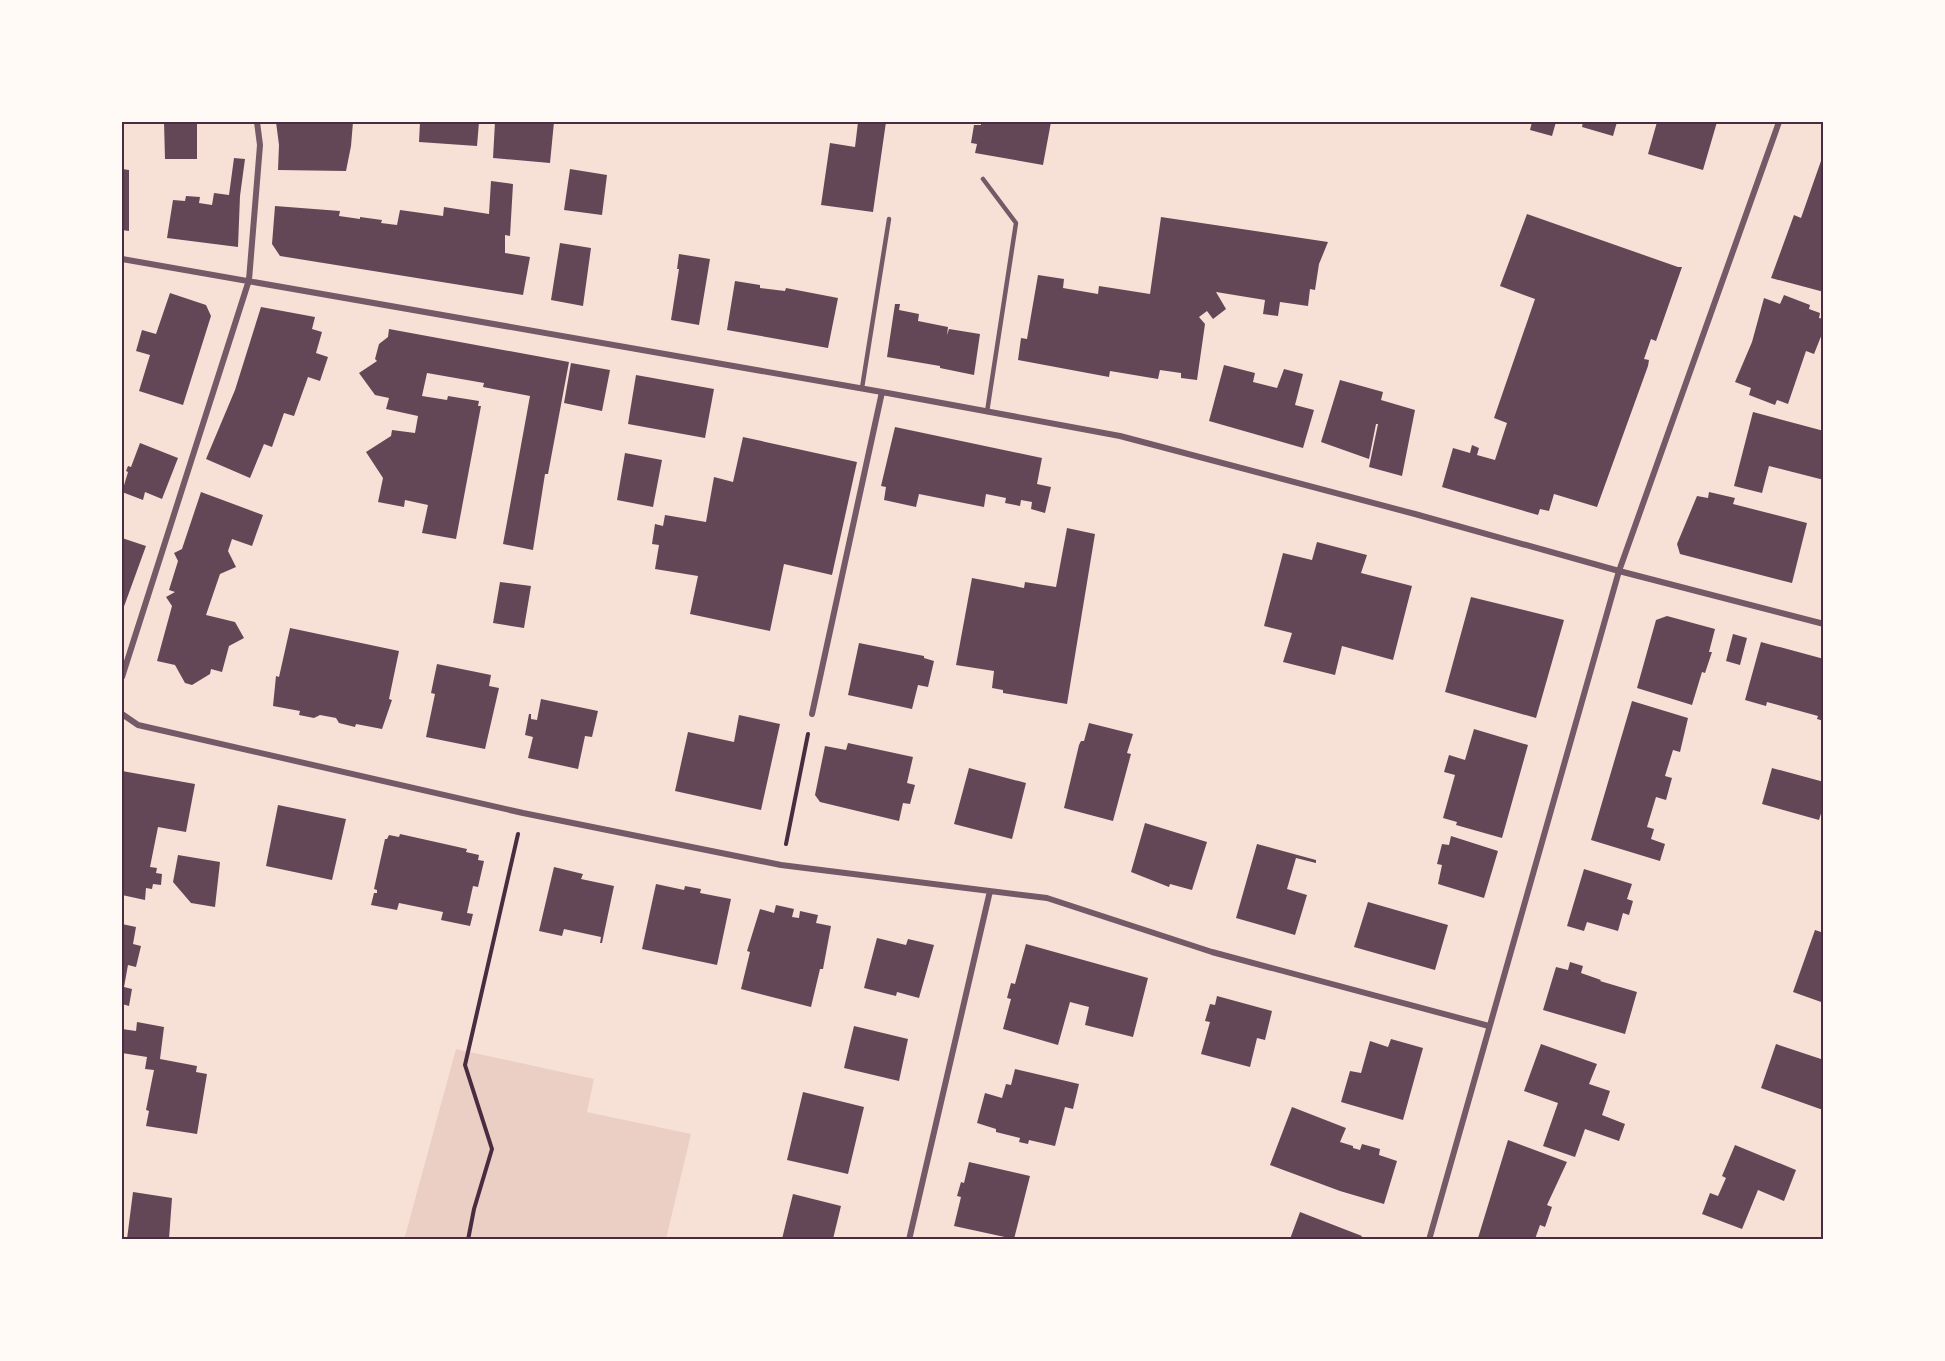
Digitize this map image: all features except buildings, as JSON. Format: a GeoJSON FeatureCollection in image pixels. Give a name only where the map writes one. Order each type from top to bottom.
{"type":"FeatureCollection","features":[{"type":"Feature","properties":{"kind":"street"},"geometry":{"type":"LineString","coordinates":[[122,677],[249,280],[260,145],[257,122]]}},
{"type":"Feature","properties":{"kind":"street"},"geometry":{"type":"LineString","coordinates":[[1428,1239],[1619,572],[1779,122]]}},
{"type":"Feature","properties":{"kind":"street"},"geometry":{"type":"LineString","coordinates":[[122,259],[862,388],[1120,436],[1414,514],[1619,572],[1824,624]]}},
{"type":"Feature","properties":{"kind":"street"},"geometry":{"type":"LineString","coordinates":[[812,714],[882,392]]}},
{"type":"Feature","properties":{"kind":"street"},"geometry":{"type":"LineString","coordinates":[[122,714],[138,725],[523,813],[782,865],[1047,898],[1212,952],[1489,1026]]}},
{"type":"Feature","properties":{"kind":"street"},"geometry":{"type":"LineString","coordinates":[[909,1239],[990,891]]}},
{"type":"Feature","properties":{"kind":"lane"},"geometry":{"type":"LineString","coordinates":[[983,179],[1016,223],[987,412]]}},
{"type":"Feature","properties":{"kind":"lane"},"geometry":{"type":"LineString","coordinates":[[862,388],[890,219]]}},
{"type":"Feature","properties":{"kind":"path"},"geometry":{"type":"LineString","coordinates":[[782,865],[812,714]]}},
{"type":"Feature","properties":{"kind":"path"},"geometry":{"type":"LineString","coordinates":[[468,1239],[474,1209],[492,1149],[465,1065],[523,813]]}},
{"type":"Feature","properties":{"kind":"shaded area"},"geometry":{"type":"Polygon","coordinates":[[[456,1049],[594,1079],[587,1112],[691,1134],[666,1239],[404,1240],[456,1049]]]}}]}
